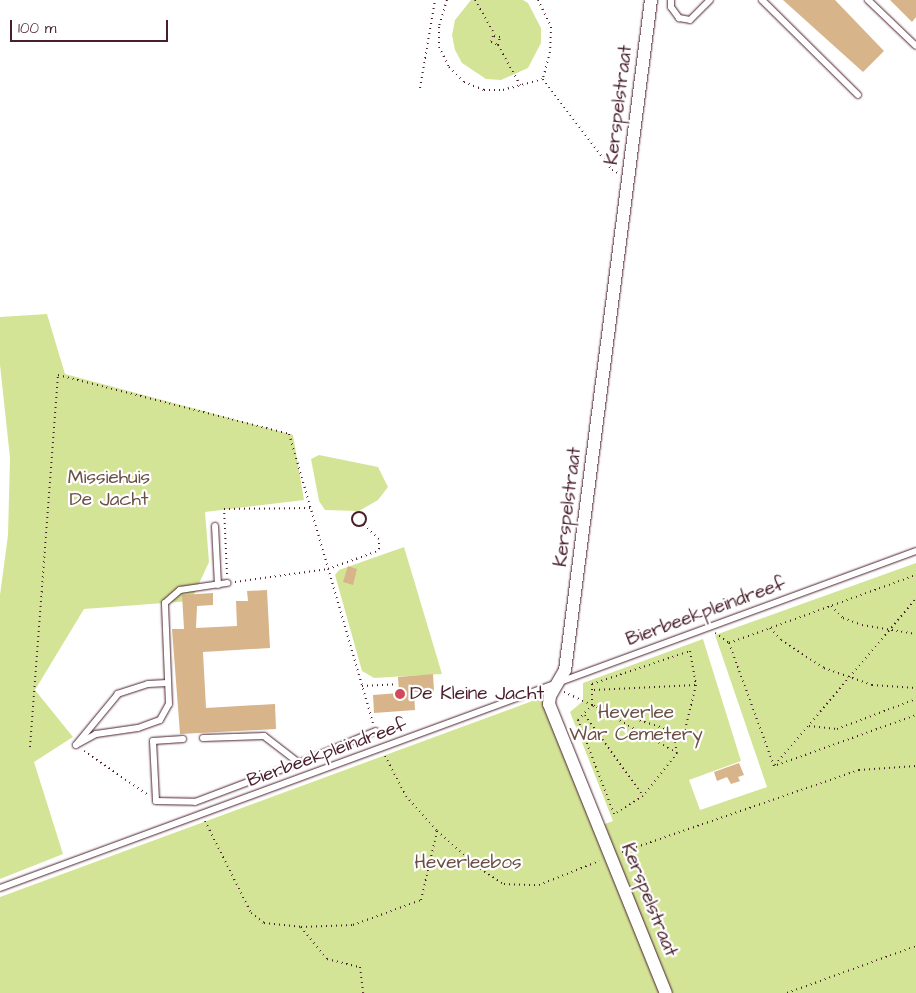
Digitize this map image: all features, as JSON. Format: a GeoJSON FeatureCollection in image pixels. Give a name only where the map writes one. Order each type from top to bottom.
{"type":"FeatureCollection","features":[{"type":"Feature","properties":{"kind":"street","name":"Kerspelstraat"},"geometry":{"type":"LineString","coordinates":[[651,0],[566,670],[549,704],[666,993]]}},
{"type":"Feature","properties":{"kind":"lane"},"geometry":{"type":"LineString","coordinates":[[671,0],[671,7],[679,18],[690,20],[710,0]]}},
{"type":"Feature","properties":{"kind":"lane"},"geometry":{"type":"LineString","coordinates":[[762,0],[858,95]]}},
{"type":"Feature","properties":{"kind":"lane"},"geometry":{"type":"LineString","coordinates":[[868,0],[916,46]]}},
{"type":"Feature","properties":{"kind":"lane"},"geometry":{"type":"LineString","coordinates":[[215,526],[218,585]]}},
{"type":"Feature","properties":{"kind":"lane","name":"Bierbeekpleindreef"},"geometry":{"type":"LineString","coordinates":[[0,888],[558,685],[916,551]]}},
{"type":"Feature","properties":{"kind":"lane"},"geometry":{"type":"LineString","coordinates":[[76,745],[96,734],[138,728],[160,720],[169,704],[165,603],[180,590],[227,583]]}},
{"type":"Feature","properties":{"kind":"lane"},"geometry":{"type":"LineString","coordinates":[[76,745],[118,694],[148,684],[167,683]]}},
{"type":"Feature","properties":{"kind":"lane"},"geometry":{"type":"LineString","coordinates":[[184,739],[153,741],[156,800],[195,802],[376,731]]}},
{"type":"Feature","properties":{"kind":"lane"},"geometry":{"type":"LineString","coordinates":[[203,738],[264,736],[299,762]]}},
{"type":"Feature","properties":{"kind":"path"},"geometry":{"type":"LineString","coordinates":[[420,88],[435,0]]}},
{"type":"Feature","properties":{"kind":"path"},"geometry":{"type":"LineString","coordinates":[[447,0],[439,27],[439,47],[449,67],[464,82],[484,90],[503,90],[543,80]]}},
{"type":"Feature","properties":{"kind":"path"},"geometry":{"type":"LineString","coordinates":[[475,0],[495,35],[500,37],[498,45]]}},
{"type":"Feature","properties":{"kind":"path"},"geometry":{"type":"LineString","coordinates":[[538,0],[551,27],[550,52],[543,80]]}},
{"type":"Feature","properties":{"kind":"path"},"geometry":{"type":"LineString","coordinates":[[495,35],[491,42],[498,45],[520,86]]}},
{"type":"Feature","properties":{"kind":"path"},"geometry":{"type":"LineString","coordinates":[[543,80],[612,170],[628,178]]}},
{"type":"Feature","properties":{"kind":"path"},"geometry":{"type":"LineString","coordinates":[[30,748],[58,375],[289,434],[376,731]]}},
{"type":"Feature","properties":{"kind":"path"},"geometry":{"type":"LineString","coordinates":[[310,508],[224,509],[227,583],[328,568],[379,549],[380,539],[364,525],[354,524],[356,513],[366,516],[364,525]]}},
{"type":"Feature","properties":{"kind":"path"},"geometry":{"type":"LineString","coordinates":[[729,643],[916,575]]}},
{"type":"Feature","properties":{"kind":"path"},"geometry":{"type":"LineString","coordinates":[[774,766],[916,599]]}},
{"type":"Feature","properties":{"kind":"path"},"geometry":{"type":"LineString","coordinates":[[831,606],[843,618],[889,631],[916,634]]}},
{"type":"Feature","properties":{"kind":"path"},"geometry":{"type":"LineString","coordinates":[[709,628],[729,643],[774,766]]}},
{"type":"Feature","properties":{"kind":"path"},"geometry":{"type":"LineString","coordinates":[[770,628],[800,654],[849,678],[872,685],[916,688]]}},
{"type":"Feature","properties":{"kind":"path"},"geometry":{"type":"LineString","coordinates":[[690,651],[696,685],[684,734],[675,742],[677,753],[643,796],[614,814],[578,720],[585,715],[592,705],[594,690],[592,684],[690,651]]}},
{"type":"Feature","properties":{"kind":"path"},"geometry":{"type":"LineString","coordinates":[[362,686],[397,684]]}},
{"type":"Feature","properties":{"kind":"path"},"geometry":{"type":"LineString","coordinates":[[558,685],[677,753]]}},
{"type":"Feature","properties":{"kind":"path"},"geometry":{"type":"LineString","coordinates":[[594,690],[696,685]]}},
{"type":"Feature","properties":{"kind":"path"},"geometry":{"type":"LineString","coordinates":[[809,726],[837,729],[916,699]]}},
{"type":"Feature","properties":{"kind":"path"},"geometry":{"type":"LineString","coordinates":[[592,705],[684,734]]}},
{"type":"Feature","properties":{"kind":"path"},"geometry":{"type":"LineString","coordinates":[[585,715],[643,796]]}},
{"type":"Feature","properties":{"kind":"path"},"geometry":{"type":"LineString","coordinates":[[774,766],[916,715]]}},
{"type":"Feature","properties":{"kind":"path"},"geometry":{"type":"LineString","coordinates":[[76,745],[156,800]]}},
{"type":"Feature","properties":{"kind":"path"},"geometry":{"type":"LineString","coordinates":[[382,749],[406,796],[438,831],[480,869],[504,884],[539,885],[576,873],[611,856],[859,770],[916,766]]}},
{"type":"Feature","properties":{"kind":"path"},"geometry":{"type":"LineString","coordinates":[[202,814],[251,913],[264,923],[301,927],[353,925],[421,900],[438,831]]}},
{"type":"Feature","properties":{"kind":"path"},"geometry":{"type":"LineString","coordinates":[[301,927],[327,959],[360,967],[363,993]]}},
{"type":"Feature","properties":{"kind":"path"},"geometry":{"type":"LineString","coordinates":[[787,993],[916,946]]}},
{"type":"Feature","properties":{"kind":"green space"},"geometry":{"type":"Polygon","coordinates":[[[471,0],[523,0],[528,3],[541,28],[541,43],[528,68],[501,80],[486,79],[462,63],[455,50],[452,35],[455,20],[471,0]]]}},
{"type":"Feature","properties":{"kind":"green space","name":"Missiehuis De Jacht"},"geometry":{"type":"Polygon","coordinates":[[[47,314],[65,374],[293,435],[304,500],[205,512],[209,562],[191,601],[84,609],[35,690],[73,737],[34,762],[63,854],[0,879],[0,595],[8,535],[10,458],[0,365],[0,317],[47,314]]]}},
{"type":"Feature","properties":{"kind":"green space"},"geometry":{"type":"Polygon","coordinates":[[[319,455],[378,467],[388,487],[378,500],[359,511],[325,510],[319,501],[311,459],[319,455]]]}},
{"type":"Feature","properties":{"kind":"green space"},"geometry":{"type":"Polygon","coordinates":[[[404,547],[442,674],[374,678],[362,671],[335,575],[339,570],[404,547]]]}},
{"type":"Feature","properties":{"kind":"green space","name":"Heverleebos"},"geometry":{"type":"Polygon","coordinates":[[[916,563],[916,993],[0,993],[0,897],[543,697],[594,828],[613,821],[570,712],[583,701],[583,683],[703,639],[741,761],[689,780],[700,810],[767,787],[715,635],[916,563]]]}},
{"type":"Feature","properties":{"kind":"building"},"geometry":{"type":"Polygon","coordinates":[[[783,0],[835,0],[884,51],[863,72],[783,0]]]}},
{"type":"Feature","properties":{"kind":"building"},"geometry":{"type":"Polygon","coordinates":[[[890,0],[916,0],[916,17],[912,22],[890,0]]]}},
{"type":"Feature","properties":{"kind":"building"},"geometry":{"type":"Polygon","coordinates":[[[348,566],[357,569],[353,585],[343,582],[348,566]]]}},
{"type":"Feature","properties":{"kind":"building"},"geometry":{"type":"Polygon","coordinates":[[[267,590],[270,648],[203,652],[206,708],[275,704],[276,729],[180,734],[172,629],[184,629],[182,595],[213,593],[213,605],[197,606],[196,628],[237,626],[236,601],[248,601],[247,591],[267,590]]]}},
{"type":"Feature","properties":{"kind":"building","name":"De Kleine Jacht"},"geometry":{"type":"Polygon","coordinates":[[[433,674],[434,691],[414,692],[415,710],[374,713],[373,695],[399,693],[398,677],[433,674]]]}},
{"type":"Feature","properties":{"kind":"building"},"geometry":{"type":"Polygon","coordinates":[[[739,763],[744,775],[738,777],[740,781],[731,784],[727,777],[717,781],[714,772],[739,763]]]}},
{"type":"Feature","properties":{"kind":"place","name":"De Kleine Jacht"},"geometry":{"type":"Point","coordinates":[400,694]}},
{"type":"Feature","properties":{"kind":"park label","name":"Heverlee War Cemetery"},"geometry":{"type":"Point","coordinates":[636,724]}}]}
